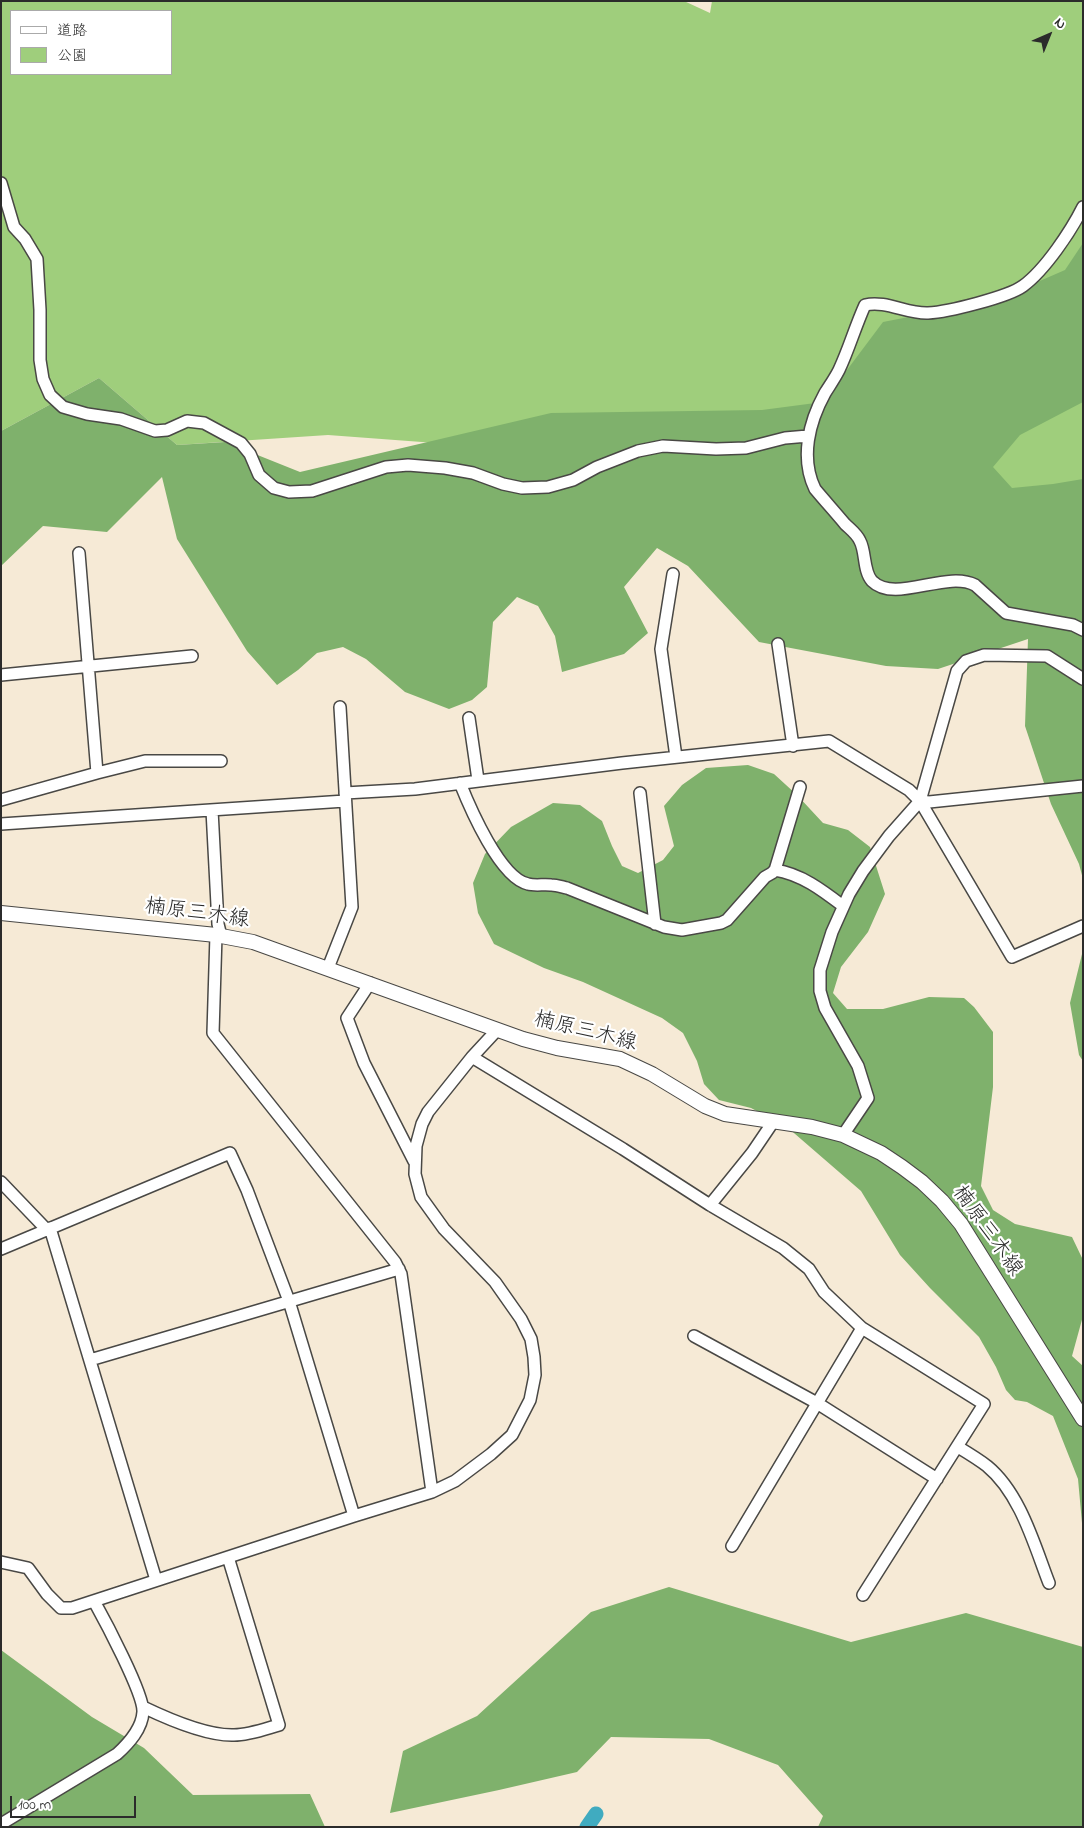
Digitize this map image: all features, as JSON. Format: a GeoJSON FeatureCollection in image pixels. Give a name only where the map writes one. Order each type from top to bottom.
{"type":"FeatureCollection","features":[{"type":"Feature","properties":{"kind":"main road","name":"楠原三木線"},"geometry":{"type":"LineString","coordinates":[[1,913],[219,935],[253,942],[522,1039],[557,1048],[620,1059],[652,1074],[705,1106],[724,1114],[812,1127],[843,1135],[881,1153],[909,1172],[935,1194],[961,1224],[1083,1419]]}},
{"type":"Feature","properties":{"kind":"street"},"geometry":{"type":"LineString","coordinates":[[1,183],[14,227],[25,239],[37,259],[40,360],[43,379],[50,395],[63,407],[87,414],[121,419],[156,431],[167,430],[186,422],[204,423],[241,443],[250,454],[259,475],[274,488],[289,492],[312,491],[386,467],[408,465],[445,468],[472,473],[503,484],[522,488],[548,487],[573,480],[597,467],[638,451],[663,446],[716,449],[746,448],[785,438],[808,436]]}},
{"type":"Feature","properties":{"kind":"street"},"geometry":{"type":"LineString","coordinates":[[1083,207],[1043,267],[1022,287],[991,299],[950,311],[927,313],[878,303],[865,305],[838,371],[824,394],[808,436],[808,458],[812,480],[825,502],[860,539],[871,580],[880,586],[892,590],[928,584],[970,582],[1006,613],[1073,625],[1083,630]]}},
{"type":"Feature","properties":{"kind":"street"},"geometry":{"type":"LineString","coordinates":[[79,553],[97,773]]}},
{"type":"Feature","properties":{"kind":"street"},"geometry":{"type":"LineString","coordinates":[[673,574],[661,649],[676,757]]}},
{"type":"Feature","properties":{"kind":"street"},"geometry":{"type":"LineString","coordinates":[[778,644],[793,746]]}},
{"type":"Feature","properties":{"kind":"street"},"geometry":{"type":"LineString","coordinates":[[843,1135],[868,1098],[858,1066],[825,1008],[820,991],[820,970],[832,932],[843,906],[868,864],[889,836],[920,801],[949,693],[957,671],[966,660],[984,655],[1047,656],[1083,679]]}},
{"type":"Feature","properties":{"kind":"street"},"geometry":{"type":"LineString","coordinates":[[1,675],[192,656]]}},
{"type":"Feature","properties":{"kind":"street"},"geometry":{"type":"LineString","coordinates":[[328,968],[352,907],[340,707]]}},
{"type":"Feature","properties":{"kind":"street"},"geometry":{"type":"LineString","coordinates":[[469,718],[478,780]]}},
{"type":"Feature","properties":{"kind":"street"},"geometry":{"type":"LineString","coordinates":[[1,824],[212,810],[415,790],[478,780],[829,741],[909,790],[920,801],[1012,956],[1083,926]]}},
{"type":"Feature","properties":{"kind":"street"},"geometry":{"type":"LineString","coordinates":[[1,800],[145,761],[221,761]]}},
{"type":"Feature","properties":{"kind":"street"},"geometry":{"type":"LineString","coordinates":[[460,783],[468,804],[494,852],[503,865],[520,881],[529,885],[552,885],[567,888],[655,924],[682,930],[721,923],[727,920],[765,878],[772,874],[775,870],[800,787]]}},
{"type":"Feature","properties":{"kind":"street"},"geometry":{"type":"LineString","coordinates":[[920,801],[929,802],[1083,786]]}},
{"type":"Feature","properties":{"kind":"street"},"geometry":{"type":"LineString","coordinates":[[640,793],[655,924]]}},
{"type":"Feature","properties":{"kind":"street"},"geometry":{"type":"LineString","coordinates":[[212,810],[219,935],[214,1033],[395,1262],[402,1274],[432,1492]]}},
{"type":"Feature","properties":{"kind":"street"},"geometry":{"type":"LineString","coordinates":[[775,870],[790,872],[821,889],[843,906]]}},
{"type":"Feature","properties":{"kind":"street"},"geometry":{"type":"LineString","coordinates":[[370,983],[347,1018],[364,1063],[415,1163]]}},
{"type":"Feature","properties":{"kind":"street"},"geometry":{"type":"LineString","coordinates":[[1,1562],[28,1568],[47,1594],[61,1608],[72,1608],[228,1556],[432,1492],[455,1481],[491,1454],[512,1435],[530,1400],[535,1375],[531,1339],[505,1295],[495,1282],[444,1230],[421,1197],[415,1174],[418,1139],[428,1112],[472,1057],[497,1030]]}},
{"type":"Feature","properties":{"kind":"street"},"geometry":{"type":"LineString","coordinates":[[472,1057],[795,1256],[809,1269],[824,1292],[862,1328],[984,1404],[863,1595]]}},
{"type":"Feature","properties":{"kind":"street"},"geometry":{"type":"LineString","coordinates":[[710,1205],[752,1154],[773,1122]]}},
{"type":"Feature","properties":{"kind":"street"},"geometry":{"type":"LineString","coordinates":[[1,1249],[230,1153],[247,1190],[289,1301],[354,1516]]}},
{"type":"Feature","properties":{"kind":"street"},"geometry":{"type":"LineString","coordinates":[[1,1182],[48,1229],[90,1360],[156,1580]]}},
{"type":"Feature","properties":{"kind":"street"},"geometry":{"type":"LineString","coordinates":[[90,1360],[399,1269]]}},
{"type":"Feature","properties":{"kind":"street"},"geometry":{"type":"LineString","coordinates":[[732,1546],[862,1328]]}},
{"type":"Feature","properties":{"kind":"street"},"geometry":{"type":"LineString","coordinates":[[694,1336],[817,1403],[937,1479]]}},
{"type":"Feature","properties":{"kind":"street"},"geometry":{"type":"LineString","coordinates":[[958,1446],[988,1466],[1004,1485],[1024,1518],[1049,1583]]}},
{"type":"Feature","properties":{"kind":"street"},"geometry":{"type":"LineString","coordinates":[[143,1707],[189,1727],[222,1734],[247,1734],[279,1725],[228,1556]]}},
{"type":"Feature","properties":{"kind":"street"},"geometry":{"type":"LineString","coordinates":[[1,1824],[117,1754],[128,1744],[137,1731],[142,1718],[143,1707],[138,1691],[94,1601]]}},
{"type":"Feature","properties":{"kind":"green space"},"geometry":{"type":"Polygon","coordinates":[[[1,1],[684,1],[710,13],[712,1],[1083,1],[1083,640],[489,447],[328,435],[177,445],[99,378],[1,431],[1,1]]]}},
{"type":"Feature","properties":{"kind":"green space"},"geometry":{"type":"Polygon","coordinates":[[[1083,243],[1083,402],[1020,435],[993,467],[1012,488],[1083,479],[1083,879],[1079,864],[1051,804],[1025,726],[1028,639],[938,669],[886,666],[759,642],[688,566],[657,548],[624,587],[648,633],[624,654],[562,672],[555,636],[538,606],[517,597],[493,622],[487,687],[472,700],[449,709],[405,692],[366,659],[343,647],[317,653],[277,685],[247,651],[177,539],[162,477],[107,532],[43,526],[1,566],[1,431],[99,378],[177,445],[225,442],[300,472],[551,413],[762,410],[823,402],[883,322],[996,300],[1065,270],[1083,243]]]}},
{"type":"Feature","properties":{"kind":"green space"},"geometry":{"type":"Polygon","coordinates":[[[748,765],[774,774],[823,823],[848,830],[870,847],[885,894],[868,932],[841,967],[833,993],[847,1009],[883,1009],[929,997],[964,998],[974,1007],[993,1032],[993,1087],[981,1186],[993,1210],[1015,1224],[1072,1237],[1083,1260],[1083,1316],[1072,1356],[1083,1366],[1083,1534],[1078,1479],[1053,1416],[1027,1402],[1015,1400],[1006,1390],[996,1367],[979,1337],[900,1255],[861,1191],[787,1127],[751,1108],[719,1100],[704,1084],[697,1061],[683,1033],[662,1018],[583,982],[544,968],[494,944],[478,913],[473,883],[485,854],[511,827],[553,803],[580,805],[602,821],[622,866],[638,873],[663,860],[674,846],[664,806],[682,785],[706,768],[748,765]]]}},
{"type":"Feature","properties":{"kind":"green space"},"geometry":{"type":"Polygon","coordinates":[[[1083,950],[1083,1061],[1079,1055],[1070,1003],[1083,950]]]}},
{"type":"Feature","properties":{"kind":"green space"},"geometry":{"type":"Polygon","coordinates":[[[669,1587],[851,1642],[966,1613],[1083,1647],[1083,1827],[818,1827],[823,1816],[778,1765],[709,1739],[611,1737],[577,1772],[390,1813],[403,1751],[477,1716],[591,1612],[669,1587]]]}},
{"type":"Feature","properties":{"kind":"green space"},"geometry":{"type":"Polygon","coordinates":[[[1,1650],[92,1717],[144,1748],[193,1795],[310,1794],[325,1827],[1,1827],[1,1650]]]}},
{"type":"Feature","properties":{"kind":"waterway"},"geometry":{"type":"LineString","coordinates":[[587,1827],[596,1814]]}}]}
